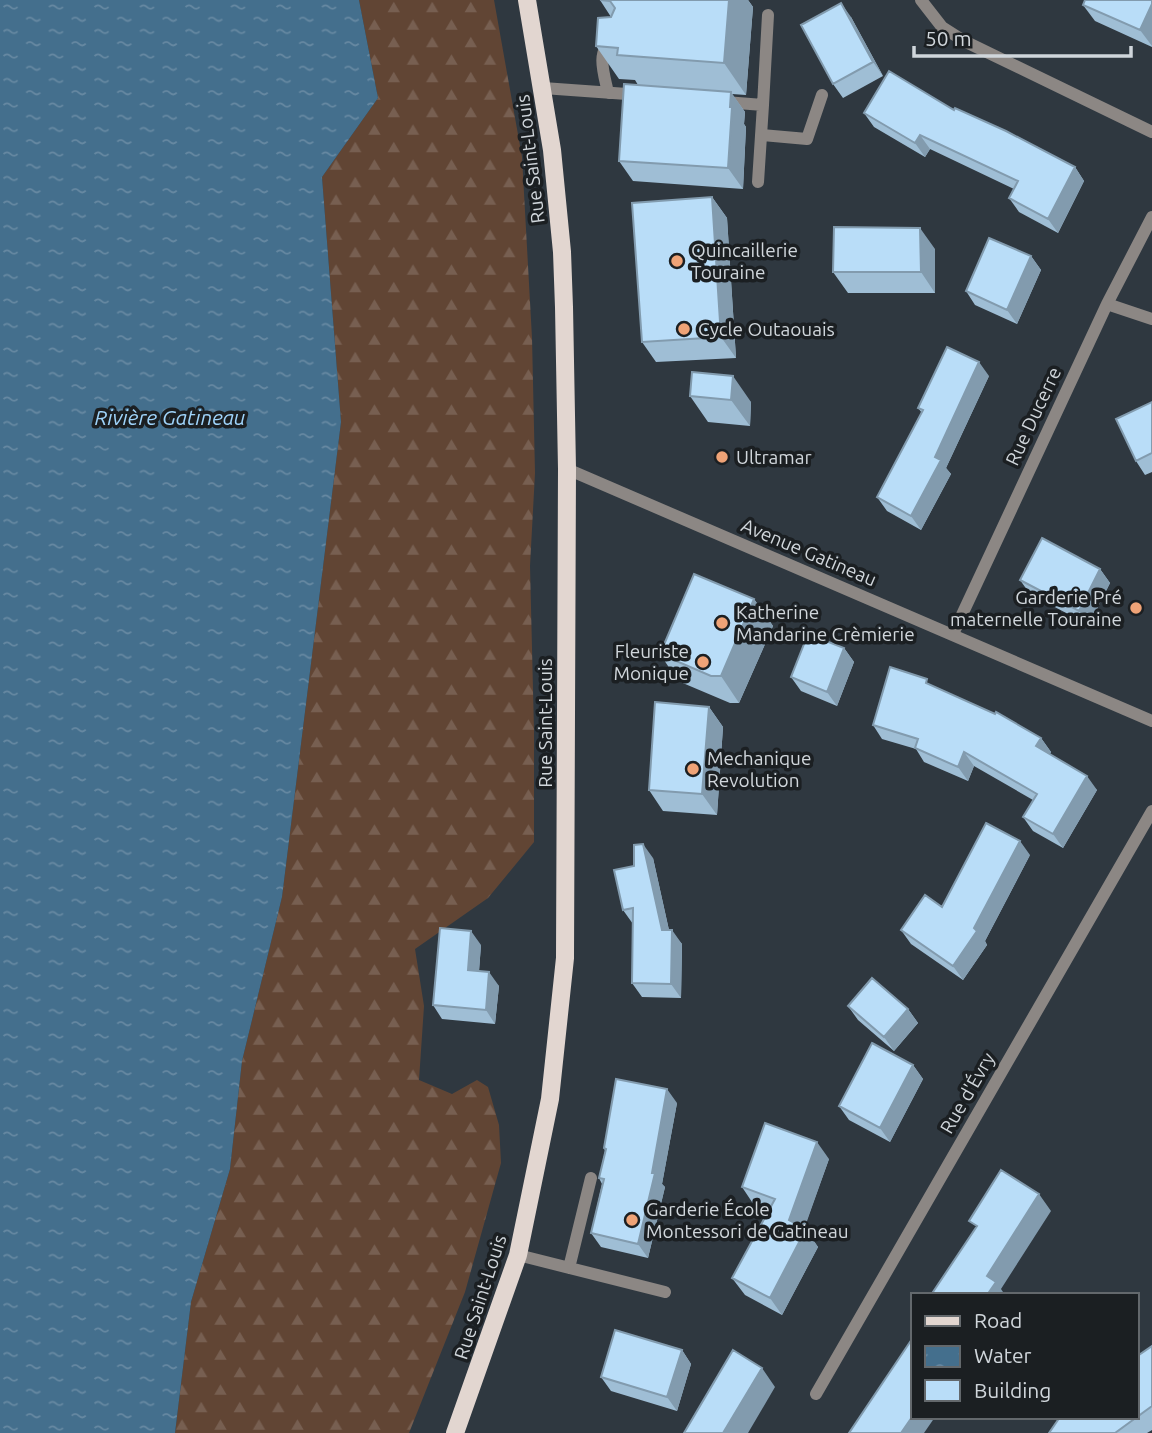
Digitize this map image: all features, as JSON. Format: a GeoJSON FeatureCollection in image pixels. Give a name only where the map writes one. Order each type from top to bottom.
{"type":"FeatureCollection","features":[{"type":"Feature","properties":{"kind":"main road","name":"Rue Saint-Louis"},"geometry":{"type":"LineString","coordinates":[[455,1433],[518,1255],[550,1099],[565,958],[567,469],[562,253],[552,150],[527,0]]}},
{"type":"Feature","properties":{"kind":"street"},"geometry":{"type":"LineString","coordinates":[[921,0],[942,27],[964,41],[1152,132]]}},
{"type":"Feature","properties":{"kind":"street"},"geometry":{"type":"LineString","coordinates":[[758,182],[768,15]]}},
{"type":"Feature","properties":{"kind":"street"},"geometry":{"type":"LineString","coordinates":[[608,93],[602,54],[606,45],[614,41],[629,41]]}},
{"type":"Feature","properties":{"kind":"street"},"geometry":{"type":"LineString","coordinates":[[543,88],[660,97]]}},
{"type":"Feature","properties":{"kind":"street"},"geometry":{"type":"LineString","coordinates":[[761,135],[807,138],[822,95]]}},
{"type":"Feature","properties":{"kind":"street"},"geometry":{"type":"LineString","coordinates":[[711,101],[763,105]]}},
{"type":"Feature","properties":{"kind":"street","name":"Rue Ducerre"},"geometry":{"type":"LineString","coordinates":[[953,634],[1107,304],[1152,217]]}},
{"type":"Feature","properties":{"kind":"street"},"geometry":{"type":"LineString","coordinates":[[1107,304],[1152,319]]}},
{"type":"Feature","properties":{"kind":"street","name":"Avenue Gatineau"},"geometry":{"type":"LineString","coordinates":[[567,469],[1152,721]]}},
{"type":"Feature","properties":{"kind":"street","name":"Rue d'Évry"},"geometry":{"type":"LineString","coordinates":[[816,1394],[1152,811]]}},
{"type":"Feature","properties":{"kind":"street"},"geometry":{"type":"LineString","coordinates":[[569,1268],[591,1178]]}},
{"type":"Feature","properties":{"kind":"street"},"geometry":{"type":"LineString","coordinates":[[518,1255],[665,1292]]}},
{"type":"Feature","properties":{"kind":"green space"},"geometry":{"type":"Polygon","coordinates":[[[359,0],[494,0],[522,157],[532,338],[535,473],[530,566],[534,842],[488,898],[415,949],[424,1006],[419,1080],[452,1094],[477,1080],[488,1087],[499,1125],[501,1163],[465,1292],[409,1433],[175,1433],[191,1302],[230,1169],[242,1061],[282,897],[341,422],[322,177],[378,98],[359,0]]]}},
{"type":"Feature","properties":{"kind":"water","name":"Rivière Gatineau"},"geometry":{"type":"Polygon","coordinates":[[[0,0],[359,0],[378,98],[322,177],[341,422],[282,897],[242,1061],[230,1169],[191,1302],[175,1433],[0,1433],[0,0]]]}},
{"type":"Feature","properties":{"kind":"building"},"geometry":{"type":"Polygon","coordinates":[[[600,0],[729,0],[724,63],[617,55],[618,48],[596,46],[598,18],[611,17],[615,8],[610,1],[600,0]]]}},
{"type":"Feature","properties":{"kind":"building"},"geometry":{"type":"Polygon","coordinates":[[[1085,0],[1152,0],[1152,4],[1140,30],[1083,5],[1085,0]]]}},
{"type":"Feature","properties":{"kind":"building"},"geometry":{"type":"Polygon","coordinates":[[[841,3],[873,62],[833,84],[801,25],[841,3]]]}},
{"type":"Feature","properties":{"kind":"building"},"geometry":{"type":"Polygon","coordinates":[[[889,71],[954,110],[955,108],[1006,131],[1075,167],[1048,219],[1009,198],[1018,181],[920,135],[915,143],[864,113],[889,71]]]}},
{"type":"Feature","properties":{"kind":"building"},"geometry":{"type":"Polygon","coordinates":[[[624,84],[731,92],[728,168],[619,161],[624,84]]]}},
{"type":"Feature","properties":{"kind":"building"},"geometry":{"type":"Polygon","coordinates":[[[712,197],[721,337],[642,342],[632,203],[712,197]]]}},
{"type":"Feature","properties":{"kind":"building"},"geometry":{"type":"Polygon","coordinates":[[[834,227],[920,228],[921,272],[833,272],[834,227]]]}},
{"type":"Feature","properties":{"kind":"building"},"geometry":{"type":"Polygon","coordinates":[[[989,238],[1031,256],[1007,310],[966,291],[989,238]]]}},
{"type":"Feature","properties":{"kind":"building"},"geometry":{"type":"Polygon","coordinates":[[[947,347],[979,362],[935,457],[941,460],[911,516],[877,497],[923,410],[918,408],[947,347]]]}},
{"type":"Feature","properties":{"kind":"building"},"geometry":{"type":"Polygon","coordinates":[[[692,372],[733,376],[731,400],[690,396],[692,372]]]}},
{"type":"Feature","properties":{"kind":"building"},"geometry":{"type":"Polygon","coordinates":[[[1152,402],[1152,453],[1136,461],[1116,419],[1152,402]]]}},
{"type":"Feature","properties":{"kind":"building"},"geometry":{"type":"Polygon","coordinates":[[[1042,538],[1100,569],[1079,611],[1020,580],[1042,538]]]}},
{"type":"Feature","properties":{"kind":"building"},"geometry":{"type":"Polygon","coordinates":[[[694,574],[754,599],[721,676],[711,676],[660,654],[694,574]]]}},
{"type":"Feature","properties":{"kind":"building"},"geometry":{"type":"Polygon","coordinates":[[[808,634],[844,648],[827,692],[791,677],[808,634]]]}},
{"type":"Feature","properties":{"kind":"building"},"geometry":{"type":"Polygon","coordinates":[[[890,667],[927,679],[926,683],[995,714],[996,712],[1041,738],[1036,746],[1087,776],[1053,834],[1023,817],[1037,794],[964,752],[958,767],[915,748],[918,739],[873,725],[890,667]]]}},
{"type":"Feature","properties":{"kind":"building"},"geometry":{"type":"Polygon","coordinates":[[[655,702],[709,707],[702,794],[649,790],[655,702]]]}},
{"type":"Feature","properties":{"kind":"building"},"geometry":{"type":"Polygon","coordinates":[[[986,823],[1020,841],[974,928],[977,931],[953,966],[901,930],[925,895],[942,907],[986,823]]]}},
{"type":"Feature","properties":{"kind":"building"},"geometry":{"type":"Polygon","coordinates":[[[643,844],[662,930],[672,930],[671,984],[632,983],[633,908],[623,910],[614,870],[634,866],[634,845],[643,844]]]}},
{"type":"Feature","properties":{"kind":"building"},"geometry":{"type":"Polygon","coordinates":[[[440,928],[471,931],[468,970],[489,972],[486,1010],[433,1005],[440,928]]]}},
{"type":"Feature","properties":{"kind":"building"},"geometry":{"type":"Polygon","coordinates":[[[872,978],[908,1009],[884,1037],[848,1006],[872,978]]]}},
{"type":"Feature","properties":{"kind":"building"},"geometry":{"type":"Polygon","coordinates":[[[872,1043],[913,1065],[880,1128],[839,1106],[872,1043]]]}},
{"type":"Feature","properties":{"kind":"building"},"geometry":{"type":"Polygon","coordinates":[[[616,1079],[667,1089],[652,1173],[655,1173],[638,1244],[591,1233],[604,1179],[599,1178],[616,1079]]]}},
{"type":"Feature","properties":{"kind":"building"},"geometry":{"type":"Polygon","coordinates":[[[765,1123],[817,1142],[789,1220],[806,1229],[770,1298],[732,1278],[775,1199],[742,1187],[765,1123]]]}},
{"type":"Feature","properties":{"kind":"building"},"geometry":{"type":"Polygon","coordinates":[[[1001,1170],[1039,1194],[987,1276],[996,1282],[988,1293],[932,1293],[977,1226],[969,1221],[1001,1170]]]}},
{"type":"Feature","properties":{"kind":"building"},"geometry":{"type":"Polygon","coordinates":[[[615,1330],[682,1350],[667,1397],[601,1377],[615,1330]]]}},
{"type":"Feature","properties":{"kind":"building"},"geometry":{"type":"Polygon","coordinates":[[[911,1340],[911,1418],[901,1433],[849,1433],[911,1340]]]}},
{"type":"Feature","properties":{"kind":"building"},"geometry":{"type":"Polygon","coordinates":[[[1152,1346],[1152,1406],[1138,1416],[1138,1364],[1138,1356],[1152,1346]]]}},
{"type":"Feature","properties":{"kind":"building"},"geometry":{"type":"Polygon","coordinates":[[[733,1350],[762,1368],[723,1433],[684,1433],[733,1350]]]}},
{"type":"Feature","properties":{"kind":"building"},"geometry":{"type":"Polygon","coordinates":[[[1059,1419],[1134,1419],[1115,1433],[1049,1433],[1059,1419]]]}},
{"type":"Feature","properties":{"kind":"place","name":"Quincaillerie Touraine"},"geometry":{"type":"Point","coordinates":[677,261]}},
{"type":"Feature","properties":{"kind":"place","name":"Cycle Outaouais"},"geometry":{"type":"Point","coordinates":[684,329]}},
{"type":"Feature","properties":{"kind":"place","name":"Ultramar"},"geometry":{"type":"Point","coordinates":[722,457]}},
{"type":"Feature","properties":{"kind":"place","name":"Garderie Pré maternelle Touraine"},"geometry":{"type":"Point","coordinates":[1136,608]}},
{"type":"Feature","properties":{"kind":"place","name":"Katherine Mandarine Crèmierie"},"geometry":{"type":"Point","coordinates":[722,623]}},
{"type":"Feature","properties":{"kind":"place","name":"Fleuriste Monique"},"geometry":{"type":"Point","coordinates":[703,662]}},
{"type":"Feature","properties":{"kind":"place","name":"Mechanique Revolution"},"geometry":{"type":"Point","coordinates":[693,769]}},
{"type":"Feature","properties":{"kind":"place","name":"Garderie École Montessori de Gatineau"},"geometry":{"type":"Point","coordinates":[632,1220]}}]}
